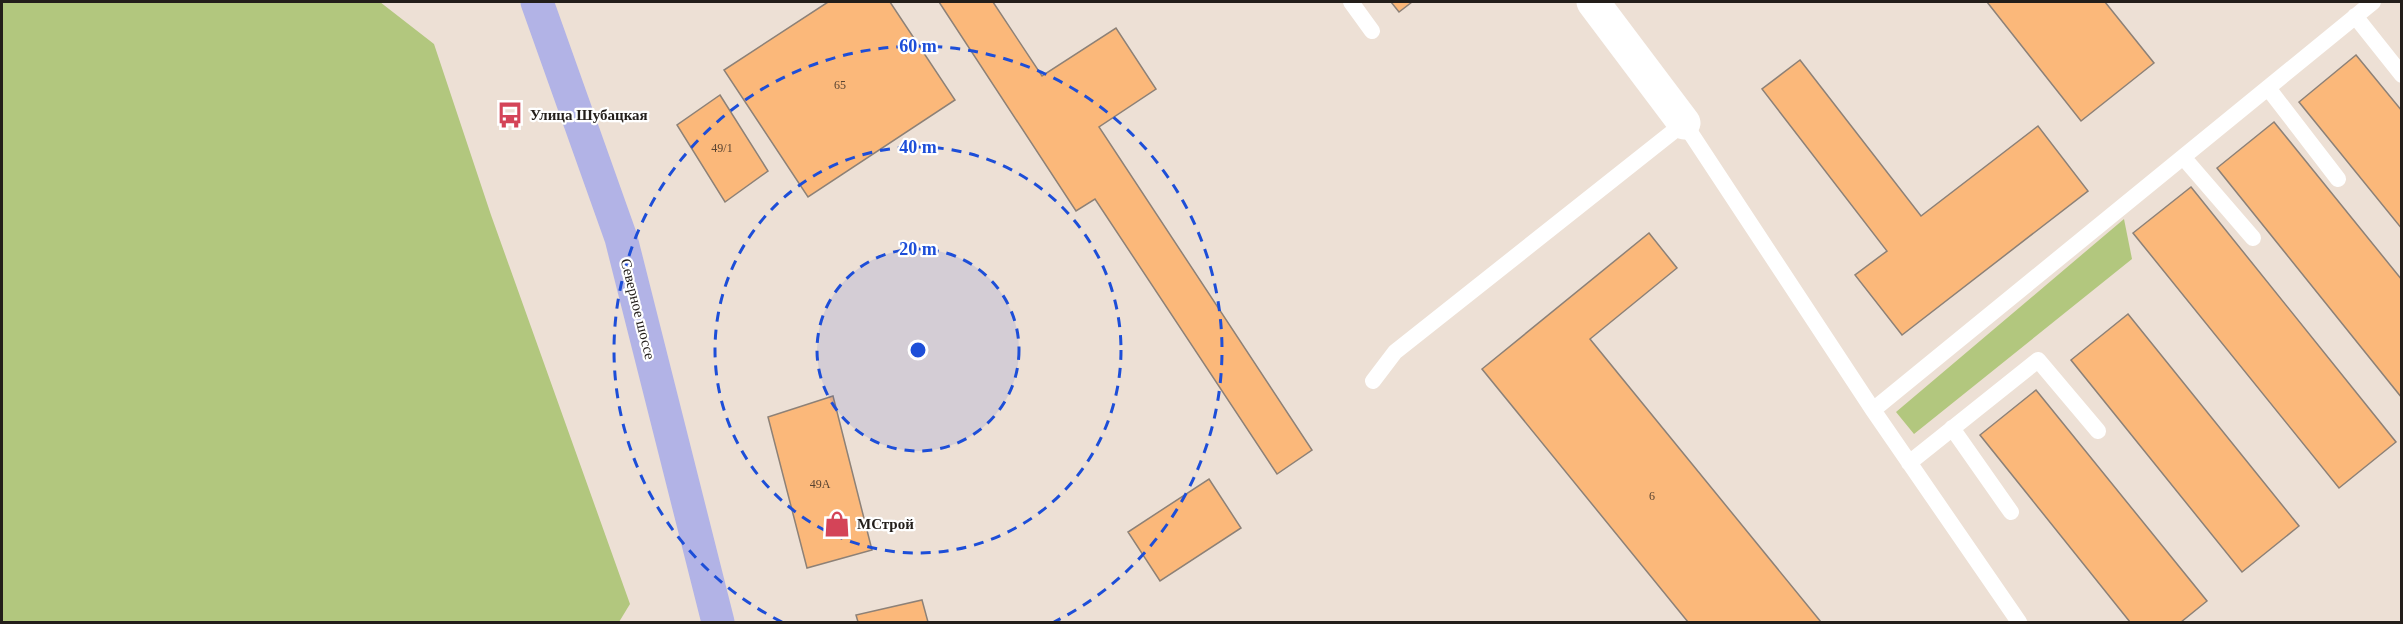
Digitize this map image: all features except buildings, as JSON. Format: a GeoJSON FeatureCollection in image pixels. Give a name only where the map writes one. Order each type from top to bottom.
{"type":"FeatureCollection","features":[{"type":"Feature","properties":{"kind":"main road","name":"Северное шоссе"},"geometry":{"type":"LineString","coordinates":[[537,2],[621,238],[718,622]]}},
{"type":"Feature","properties":{"kind":"street"},"geometry":{"type":"LineString","coordinates":[[1593,2],[1684,123]]}},
{"type":"Feature","properties":{"kind":"lane"},"geometry":{"type":"LineString","coordinates":[[1351,2],[1372,31]]}},
{"type":"Feature","properties":{"kind":"lane"},"geometry":{"type":"LineString","coordinates":[[1873,410],[2373,2]]}},
{"type":"Feature","properties":{"kind":"lane"},"geometry":{"type":"LineString","coordinates":[[2355,16],[2402,75]]}},
{"type":"Feature","properties":{"kind":"lane"},"geometry":{"type":"LineString","coordinates":[[2268,88],[2338,179]]}},
{"type":"Feature","properties":{"kind":"lane"},"geometry":{"type":"LineString","coordinates":[[1372,381],[1395,352],[1684,123],[1873,410],[2019,622]]}},
{"type":"Feature","properties":{"kind":"lane"},"geometry":{"type":"LineString","coordinates":[[2183,157],[2253,238]]}},
{"type":"Feature","properties":{"kind":"lane"},"geometry":{"type":"LineString","coordinates":[[1909,463],[2038,360],[2098,431]]}},
{"type":"Feature","properties":{"kind":"lane"},"geometry":{"type":"LineString","coordinates":[[1952,428],[2011,512]]}},
{"type":"Feature","properties":{"kind":"green space"},"geometry":{"type":"Polygon","coordinates":[[[2,2],[380,2],[434,44],[491,215],[630,604],[619,622],[2,622],[2,2]]]}},
{"type":"Feature","properties":{"kind":"green space"},"geometry":{"type":"Polygon","coordinates":[[[2124,219],[2132,259],[1914,434],[1896,412],[2124,219]]]}},
{"type":"Feature","properties":{"kind":"place","name":"Улица Шубацкая"},"geometry":{"type":"Point","coordinates":[510,115]}},
{"type":"Feature","properties":{"kind":"place","name":"МСтрой"},"geometry":{"type":"Point","coordinates":[837,524]}}]}
